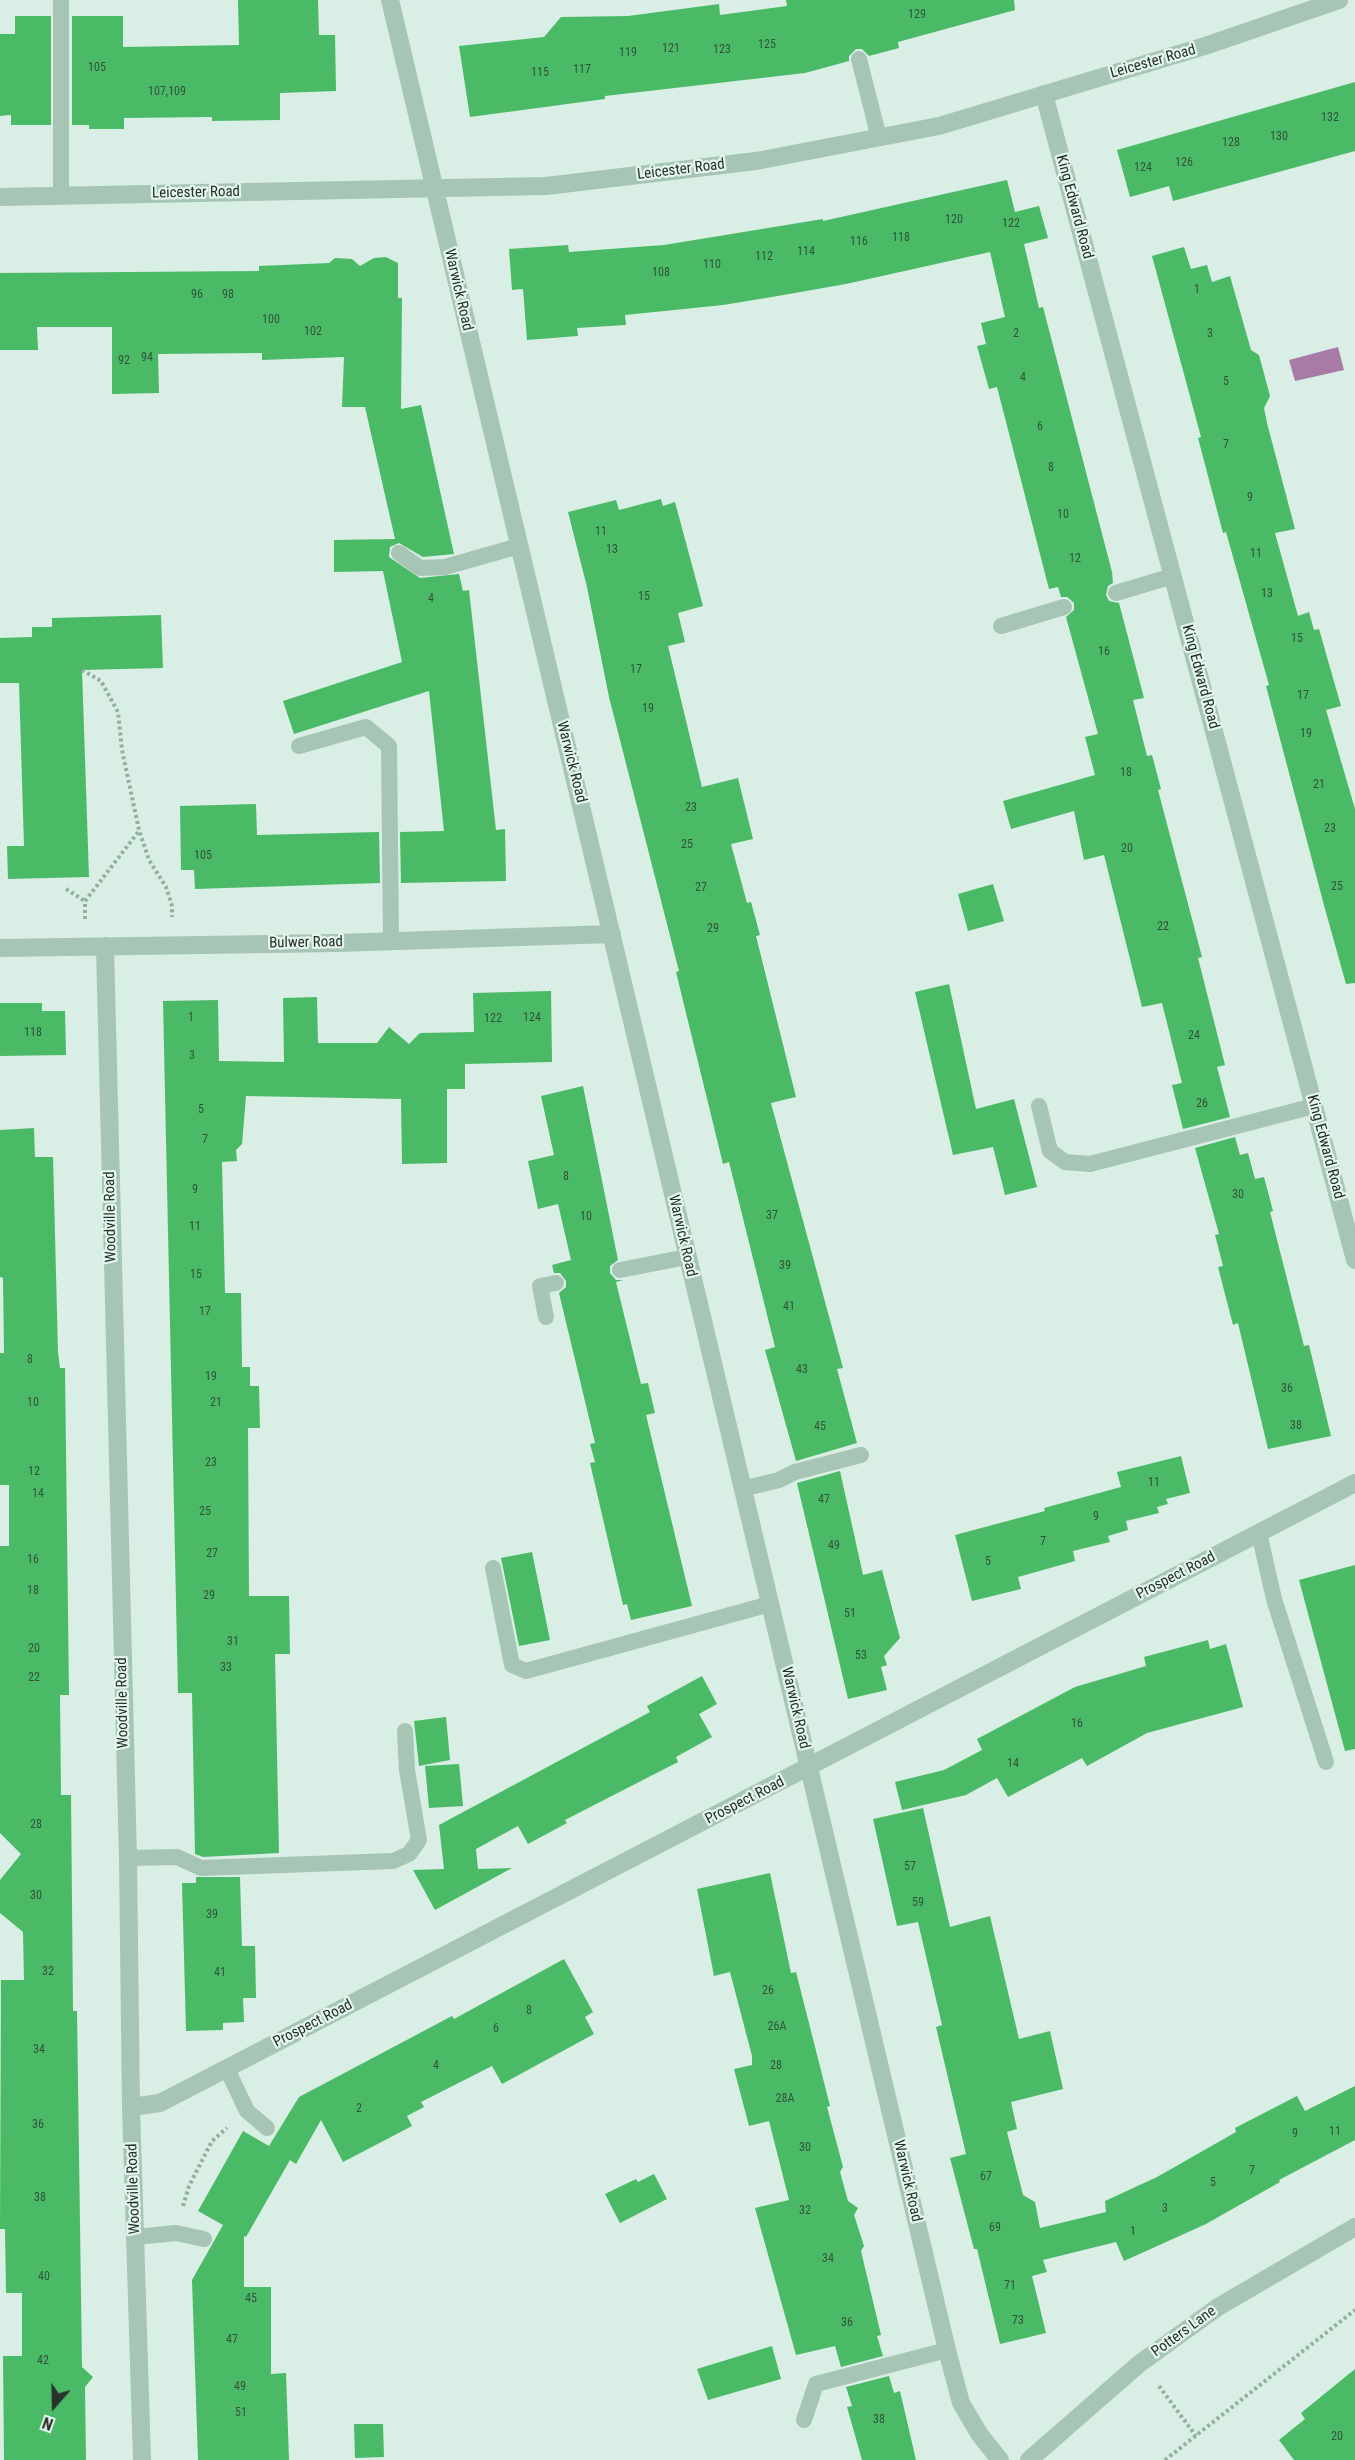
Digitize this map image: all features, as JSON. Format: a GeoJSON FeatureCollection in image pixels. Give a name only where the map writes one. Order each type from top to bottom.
{"type":"FeatureCollection","features":[{"type":"Feature","properties":{"kind":"street","name":"Warwick Road"},"geometry":{"type":"LineString","coordinates":[[390,0],[946,2350],[961,2403],[980,2435],[1000,2460]]}},
{"type":"Feature","properties":{"kind":"street","name":"Leicester Road"},"geometry":{"type":"LineString","coordinates":[[0,198],[546,186],[756,161],[939,126],[1204,46],[1339,0]]}},
{"type":"Feature","properties":{"kind":"street","name":"King Edward Road"},"geometry":{"type":"LineString","coordinates":[[1044,94],[1355,1260]]}},
{"type":"Feature","properties":{"kind":"street","name":"Bulwer Road"},"geometry":{"type":"LineString","coordinates":[[0,948],[391,941],[612,934]]}},
{"type":"Feature","properties":{"kind":"street","name":"Woodville Road"},"geometry":{"type":"LineString","coordinates":[[105,946],[128,1858],[131,2107],[142,2460]]}},
{"type":"Feature","properties":{"kind":"street","name":"Prospect Road"},"geometry":{"type":"LineString","coordinates":[[131,2107],[160,2103],[1355,1484]]}},
{"type":"Feature","properties":{"kind":"street","name":"Potters Lane"},"geometry":{"type":"LineString","coordinates":[[1029,2460],[1138,2364],[1218,2307],[1355,2227]]}},
{"type":"Feature","properties":{"kind":"lane"},"geometry":{"type":"LineString","coordinates":[[61,0],[61,196]]}},
{"type":"Feature","properties":{"kind":"lane"},"geometry":{"type":"LineString","coordinates":[[860,58],[879,138]]}},
{"type":"Feature","properties":{"kind":"lane"},"geometry":{"type":"LineString","coordinates":[[399,553],[420,568],[445,567],[519,546]]}},
{"type":"Feature","properties":{"kind":"lane"},"geometry":{"type":"LineString","coordinates":[[1116,593],[1173,576]]}},
{"type":"Feature","properties":{"kind":"lane"},"geometry":{"type":"LineString","coordinates":[[1001,626],[1064,607]]}},
{"type":"Feature","properties":{"kind":"lane"},"geometry":{"type":"LineString","coordinates":[[299,746],[366,727],[389,746],[391,941]]}},
{"type":"Feature","properties":{"kind":"lane"},"geometry":{"type":"LineString","coordinates":[[1039,1106],[1050,1151],[1065,1162],[1090,1164],[1314,1106]]}},
{"type":"Feature","properties":{"kind":"lane"},"geometry":{"type":"LineString","coordinates":[[620,1270],[687,1257]]}},
{"type":"Feature","properties":{"kind":"lane"},"geometry":{"type":"LineString","coordinates":[[546,1317],[540,1287],[556,1283]]}},
{"type":"Feature","properties":{"kind":"lane"},"geometry":{"type":"LineString","coordinates":[[742,1489],[861,1455]]}},
{"type":"Feature","properties":{"kind":"lane"},"geometry":{"type":"LineString","coordinates":[[1259,1533],[1274,1599],[1326,1762]]}},
{"type":"Feature","properties":{"kind":"lane"},"geometry":{"type":"LineString","coordinates":[[494,1568],[512,1665],[526,1671],[770,1604]]}},
{"type":"Feature","properties":{"kind":"lane"},"geometry":{"type":"LineString","coordinates":[[128,1858],[177,1857],[201,1868],[393,1861],[409,1854],[419,1840],[407,1770],[405,1731]]}},
{"type":"Feature","properties":{"kind":"lane"},"geometry":{"type":"LineString","coordinates":[[227,2068],[248,2111],[267,2128]]}},
{"type":"Feature","properties":{"kind":"lane"},"geometry":{"type":"LineString","coordinates":[[135,2237],[176,2233],[204,2239]]}},
{"type":"Feature","properties":{"kind":"lane"},"geometry":{"type":"LineString","coordinates":[[804,2420],[816,2384],[946,2350]]}},
{"type":"Feature","properties":{"kind":"path"},"geometry":{"type":"LineString","coordinates":[[82,670],[101,681],[118,712],[122,750],[139,830],[149,860],[166,887],[172,906],[172,944]]}},
{"type":"Feature","properties":{"kind":"path"},"geometry":{"type":"LineString","coordinates":[[85,947],[85,901],[139,830]]}},
{"type":"Feature","properties":{"kind":"path"},"geometry":{"type":"LineString","coordinates":[[66,889],[85,901]]}},
{"type":"Feature","properties":{"kind":"path"},"geometry":{"type":"LineString","coordinates":[[176,2233],[189,2186],[212,2141],[248,2111]]}},
{"type":"Feature","properties":{"kind":"path"},"geometry":{"type":"LineString","coordinates":[[1165,2460],[1355,2310]]}},
{"type":"Feature","properties":{"kind":"path"},"geometry":{"type":"LineString","coordinates":[[1155,2380],[1196,2436]]}},
{"type":"Feature","properties":{"kind":"shaded area"},"geometry":{"type":"Polygon","coordinates":[[[1338,347],[1344,370],[1295,381],[1289,360],[1338,347]]]}},
{"type":"Feature","properties":{"kind":"building"},"geometry":{"type":"Polygon","coordinates":[[[238,0],[318,0],[319,35],[335,35],[336,91],[280,93],[280,120],[212,121],[212,117],[124,118],[124,129],[89,129],[89,125],[72,125],[72,16],[123,16],[123,47],[239,45],[238,0]]]}},
{"type":"Feature","properties":{"kind":"building"},"geometry":{"type":"Polygon","coordinates":[[[786,0],[1014,0],[1015,10],[898,42],[899,48],[869,56],[862,49],[856,49],[849,56],[849,61],[805,73],[605,96],[605,99],[470,117],[459,46],[544,37],[561,17],[628,16],[719,4],[720,15],[787,6],[786,0]]]}},
{"type":"Feature","properties":{"kind":"building"},"geometry":{"type":"Polygon","coordinates":[[[15,16],[51,16],[51,125],[11,125],[11,115],[0,116],[0,34],[15,34],[15,16]]]}},
{"type":"Feature","properties":{"kind":"building"},"geometry":{"type":"Polygon","coordinates":[[[1355,82],[1355,151],[1173,201],[1169,186],[1130,197],[1117,150],[1355,82]]]}},
{"type":"Feature","properties":{"kind":"building"},"geometry":{"type":"Polygon","coordinates":[[[1007,180],[1015,212],[1039,206],[1048,238],[1024,244],[1039,308],[1043,307],[1112,572],[1113,583],[1108,586],[1106,595],[1109,601],[1119,603],[1144,698],[1133,700],[1147,756],[1152,755],[1161,789],[1158,790],[1202,957],[1198,958],[1225,1065],[1217,1067],[1230,1117],[1183,1129],[1172,1085],[1182,1083],[1162,1003],[1142,1007],[1104,855],[1084,860],[1074,811],[1011,829],[1003,801],[1095,775],[1085,737],[1098,734],[1066,617],[1074,610],[1074,603],[1067,597],[1061,597],[1058,587],[1049,589],[997,387],[989,389],[977,346],[986,344],[981,323],[1005,317],[990,252],[846,284],[772,297],[723,305],[625,315],[626,325],[577,328],[578,336],[527,340],[523,289],[512,290],[509,249],[568,245],[569,252],[664,245],[823,219],[823,221],[1007,180]]]}},
{"type":"Feature","properties":{"kind":"building"},"geometry":{"type":"Polygon","coordinates":[[[1184,247],[1191,269],[1207,265],[1212,282],[1230,276],[1251,350],[1259,355],[1270,396],[1264,408],[1295,529],[1275,533],[1298,616],[1309,612],[1314,630],[1319,629],[1341,706],[1326,710],[1355,809],[1355,983],[1346,984],[1325,909],[1266,686],[1269,685],[1226,532],[1223,533],[1198,438],[1201,437],[1152,256],[1184,247]]]}},
{"type":"Feature","properties":{"kind":"building"},"geometry":{"type":"Polygon","coordinates":[[[386,257],[398,263],[398,298],[402,298],[401,409],[421,405],[454,554],[423,557],[399,543],[390,547],[389,557],[420,578],[459,574],[463,591],[469,590],[496,830],[505,829],[506,881],[401,883],[400,832],[444,831],[429,691],[294,734],[283,701],[402,662],[383,571],[334,572],[334,540],[395,539],[365,407],[342,407],[344,357],[262,360],[262,353],[158,354],[159,393],[112,394],[112,327],[37,327],[38,350],[0,350],[0,273],[259,271],[259,266],[329,263],[335,258],[352,259],[360,266],[374,258],[386,257]]]}},
{"type":"Feature","properties":{"kind":"building"},"geometry":{"type":"Polygon","coordinates":[[[661,499],[663,506],[675,502],[703,606],[678,613],[685,642],[668,646],[702,787],[738,778],[753,839],[731,844],[747,903],[751,902],[760,935],[756,936],[796,1097],[771,1103],[843,1368],[837,1369],[857,1443],[796,1461],[765,1350],[775,1347],[729,1162],[723,1164],[676,972],[679,971],[609,697],[587,587],[568,512],[616,500],[619,510],[661,499]]]}},
{"type":"Feature","properties":{"kind":"building"},"geometry":{"type":"Polygon","coordinates":[[[161,615],[163,668],[82,670],[89,877],[8,879],[7,846],[24,846],[19,683],[0,683],[0,638],[32,637],[32,627],[52,627],[52,618],[161,615]]]}},
{"type":"Feature","properties":{"kind":"building"},"geometry":{"type":"Polygon","coordinates":[[[256,804],[257,835],[379,832],[380,883],[195,889],[194,870],[181,870],[180,806],[256,804]]]}},
{"type":"Feature","properties":{"kind":"building"},"geometry":{"type":"Polygon","coordinates":[[[993,884],[1004,921],[968,931],[958,894],[993,884]]]}},
{"type":"Feature","properties":{"kind":"building"},"geometry":{"type":"Polygon","coordinates":[[[949,984],[976,1109],[1014,1099],[1037,1187],[1005,1195],[993,1147],[953,1155],[915,992],[949,984]]]}},
{"type":"Feature","properties":{"kind":"building"},"geometry":{"type":"Polygon","coordinates":[[[551,991],[552,1062],[465,1064],[465,1089],[447,1089],[447,1163],[402,1164],[401,1099],[246,1096],[242,1144],[236,1150],[237,1161],[222,1162],[225,1293],[241,1293],[242,1367],[250,1367],[250,1386],[259,1386],[260,1428],[248,1428],[249,1596],[289,1596],[290,1654],[275,1654],[279,1853],[203,1857],[195,1854],[192,1693],[178,1693],[163,1001],[218,1000],[219,1061],[284,1062],[283,998],[317,997],[318,1043],[377,1043],[389,1027],[409,1044],[420,1033],[474,1032],[473,993],[551,991]]]}},
{"type":"Feature","properties":{"kind":"building"},"geometry":{"type":"Polygon","coordinates":[[[0,1003],[42,1003],[42,1011],[65,1011],[66,1055],[0,1056],[0,1003]]]}},
{"type":"Feature","properties":{"kind":"building"},"geometry":{"type":"Polygon","coordinates":[[[583,1086],[618,1260],[610,1266],[610,1273],[616,1280],[623,1280],[616,1282],[641,1384],[648,1383],[655,1413],[646,1415],[692,1606],[631,1620],[627,1604],[623,1605],[590,1463],[595,1462],[590,1444],[595,1443],[559,1293],[566,1287],[566,1281],[560,1273],[554,1273],[552,1265],[571,1260],[558,1204],[538,1209],[528,1161],[554,1155],[541,1096],[583,1086]]]}},
{"type":"Feature","properties":{"kind":"building"},"geometry":{"type":"Polygon","coordinates":[[[34,1128],[35,1157],[53,1157],[58,1352],[60,1368],[65,1368],[69,1695],[60,1695],[61,1795],[71,1795],[73,2011],[77,2011],[82,2367],[93,2377],[85,2387],[86,2460],[4,2460],[3,2356],[22,2356],[22,2293],[6,2293],[5,2229],[0,2229],[1,1980],[24,1980],[23,1932],[0,1913],[0,1880],[21,1854],[0,1833],[0,1546],[9,1546],[9,1485],[0,1485],[0,1353],[4,1353],[3,1278],[0,1277],[0,1130],[34,1128]]]}},
{"type":"Feature","properties":{"kind":"building"},"geometry":{"type":"Polygon","coordinates":[[[1235,1137],[1240,1155],[1248,1153],[1255,1179],[1264,1177],[1273,1211],[1270,1212],[1304,1346],[1309,1345],[1331,1436],[1268,1449],[1238,1323],[1233,1325],[1218,1267],[1223,1266],[1215,1235],[1219,1234],[1195,1148],[1235,1137]]]}},
{"type":"Feature","properties":{"kind":"building"},"geometry":{"type":"Polygon","coordinates":[[[1181,1456],[1190,1493],[1166,1499],[1168,1504],[1157,1507],[1159,1513],[1126,1521],[1128,1530],[1108,1536],[1110,1542],[1073,1551],[1075,1561],[1018,1577],[1021,1589],[972,1601],[955,1535],[1045,1511],[1044,1508],[1121,1487],[1117,1472],[1181,1456]]]}},
{"type":"Feature","properties":{"kind":"building"},"geometry":{"type":"Polygon","coordinates":[[[840,1471],[863,1575],[882,1570],[900,1638],[884,1656],[887,1665],[881,1667],[887,1690],[848,1699],[797,1483],[840,1471]]]}},
{"type":"Feature","properties":{"kind":"building"},"geometry":{"type":"Polygon","coordinates":[[[532,1552],[550,1640],[519,1646],[501,1558],[532,1552]]]}},
{"type":"Feature","properties":{"kind":"building"},"geometry":{"type":"Polygon","coordinates":[[[1355,1565],[1355,1749],[1345,1751],[1299,1580],[1355,1565]]]}},
{"type":"Feature","properties":{"kind":"building"},"geometry":{"type":"Polygon","coordinates":[[[1208,1640],[1210,1649],[1226,1644],[1243,1707],[1147,1733],[1087,1766],[1082,1758],[1008,1797],[997,1778],[966,1795],[902,1810],[895,1782],[944,1770],[982,1750],[977,1739],[1075,1687],[1146,1666],[1144,1657],[1208,1640]]]}},
{"type":"Feature","properties":{"kind":"building"},"geometry":{"type":"Polygon","coordinates":[[[702,1676],[717,1704],[699,1714],[712,1737],[676,1757],[678,1762],[565,1820],[567,1823],[528,1844],[518,1826],[476,1849],[478,1869],[512,1868],[435,1910],[413,1870],[444,1869],[439,1825],[650,1712],[647,1706],[702,1676]]]}},
{"type":"Feature","properties":{"kind":"building"},"geometry":{"type":"Polygon","coordinates":[[[446,1717],[450,1760],[419,1766],[414,1721],[446,1717]]]}},
{"type":"Feature","properties":{"kind":"building"},"geometry":{"type":"Polygon","coordinates":[[[459,1764],[463,1806],[429,1808],[425,1766],[459,1764]]]}},
{"type":"Feature","properties":{"kind":"building"},"geometry":{"type":"Polygon","coordinates":[[[923,1808],[950,1927],[990,1916],[1019,2039],[1050,2031],[1063,2089],[1011,2102],[1017,2129],[1007,2132],[1023,2195],[1035,2202],[1040,2228],[1106,2212],[1105,2201],[1157,2177],[1236,2132],[1235,2128],[1297,2096],[1305,2111],[1355,2086],[1355,2140],[1279,2180],[1280,2182],[1206,2224],[1124,2261],[1116,2242],[1043,2260],[1047,2272],[1032,2276],[1046,2333],[1000,2344],[977,2249],[974,2249],[950,2158],[966,2154],[936,2027],[942,2025],[918,1922],[897,1926],[873,1819],[923,1808]]]}},
{"type":"Feature","properties":{"kind":"building"},"geometry":{"type":"Polygon","coordinates":[[[770,1873],[791,1973],[796,1972],[830,2106],[827,2107],[843,2167],[840,2172],[848,2201],[858,2208],[854,2215],[864,2246],[861,2251],[881,2335],[877,2336],[883,2356],[841,2367],[835,2346],[796,2355],[755,2208],[789,2200],[769,2121],[749,2126],[734,2069],[752,2065],[752,2056],[730,1972],[714,1976],[697,1889],[770,1873]]]}},
{"type":"Feature","properties":{"kind":"building"},"geometry":{"type":"Polygon","coordinates":[[[196,1877],[240,1877],[242,1946],[255,1946],[256,1998],[243,1998],[244,2022],[223,2023],[223,2030],[186,2031],[182,1883],[196,1883],[196,1877]]]}},
{"type":"Feature","properties":{"kind":"building"},"geometry":{"type":"Polygon","coordinates":[[[564,1959],[593,2012],[585,2017],[594,2034],[502,2084],[492,2066],[421,2102],[424,2107],[407,2116],[412,2126],[343,2162],[321,2120],[296,2164],[290,2160],[246,2237],[244,2236],[244,2287],[271,2287],[271,2374],[286,2373],[289,2460],[198,2460],[192,2280],[223,2225],[198,2211],[243,2131],[269,2146],[299,2097],[452,2016],[454,2019],[564,1959]]]}},
{"type":"Feature","properties":{"kind":"building"},"geometry":{"type":"Polygon","coordinates":[[[654,2174],[667,2199],[620,2223],[605,2194],[636,2179],[638,2182],[654,2174]]]}},
{"type":"Feature","properties":{"kind":"building"},"geometry":{"type":"Polygon","coordinates":[[[772,2346],[781,2379],[708,2400],[697,2369],[772,2346]]]}},
{"type":"Feature","properties":{"kind":"building"},"geometry":{"type":"Polygon","coordinates":[[[1355,2369],[1355,2460],[1294,2460],[1279,2440],[1305,2419],[1301,2413],[1355,2369]]]}},
{"type":"Feature","properties":{"kind":"building"},"geometry":{"type":"Polygon","coordinates":[[[889,2376],[894,2393],[900,2391],[916,2460],[862,2460],[847,2407],[852,2406],[846,2387],[889,2376]]]}},
{"type":"Feature","properties":{"kind":"building"},"geometry":{"type":"Polygon","coordinates":[[[354,2424],[383,2424],[384,2457],[355,2458],[354,2424]]]}}]}
